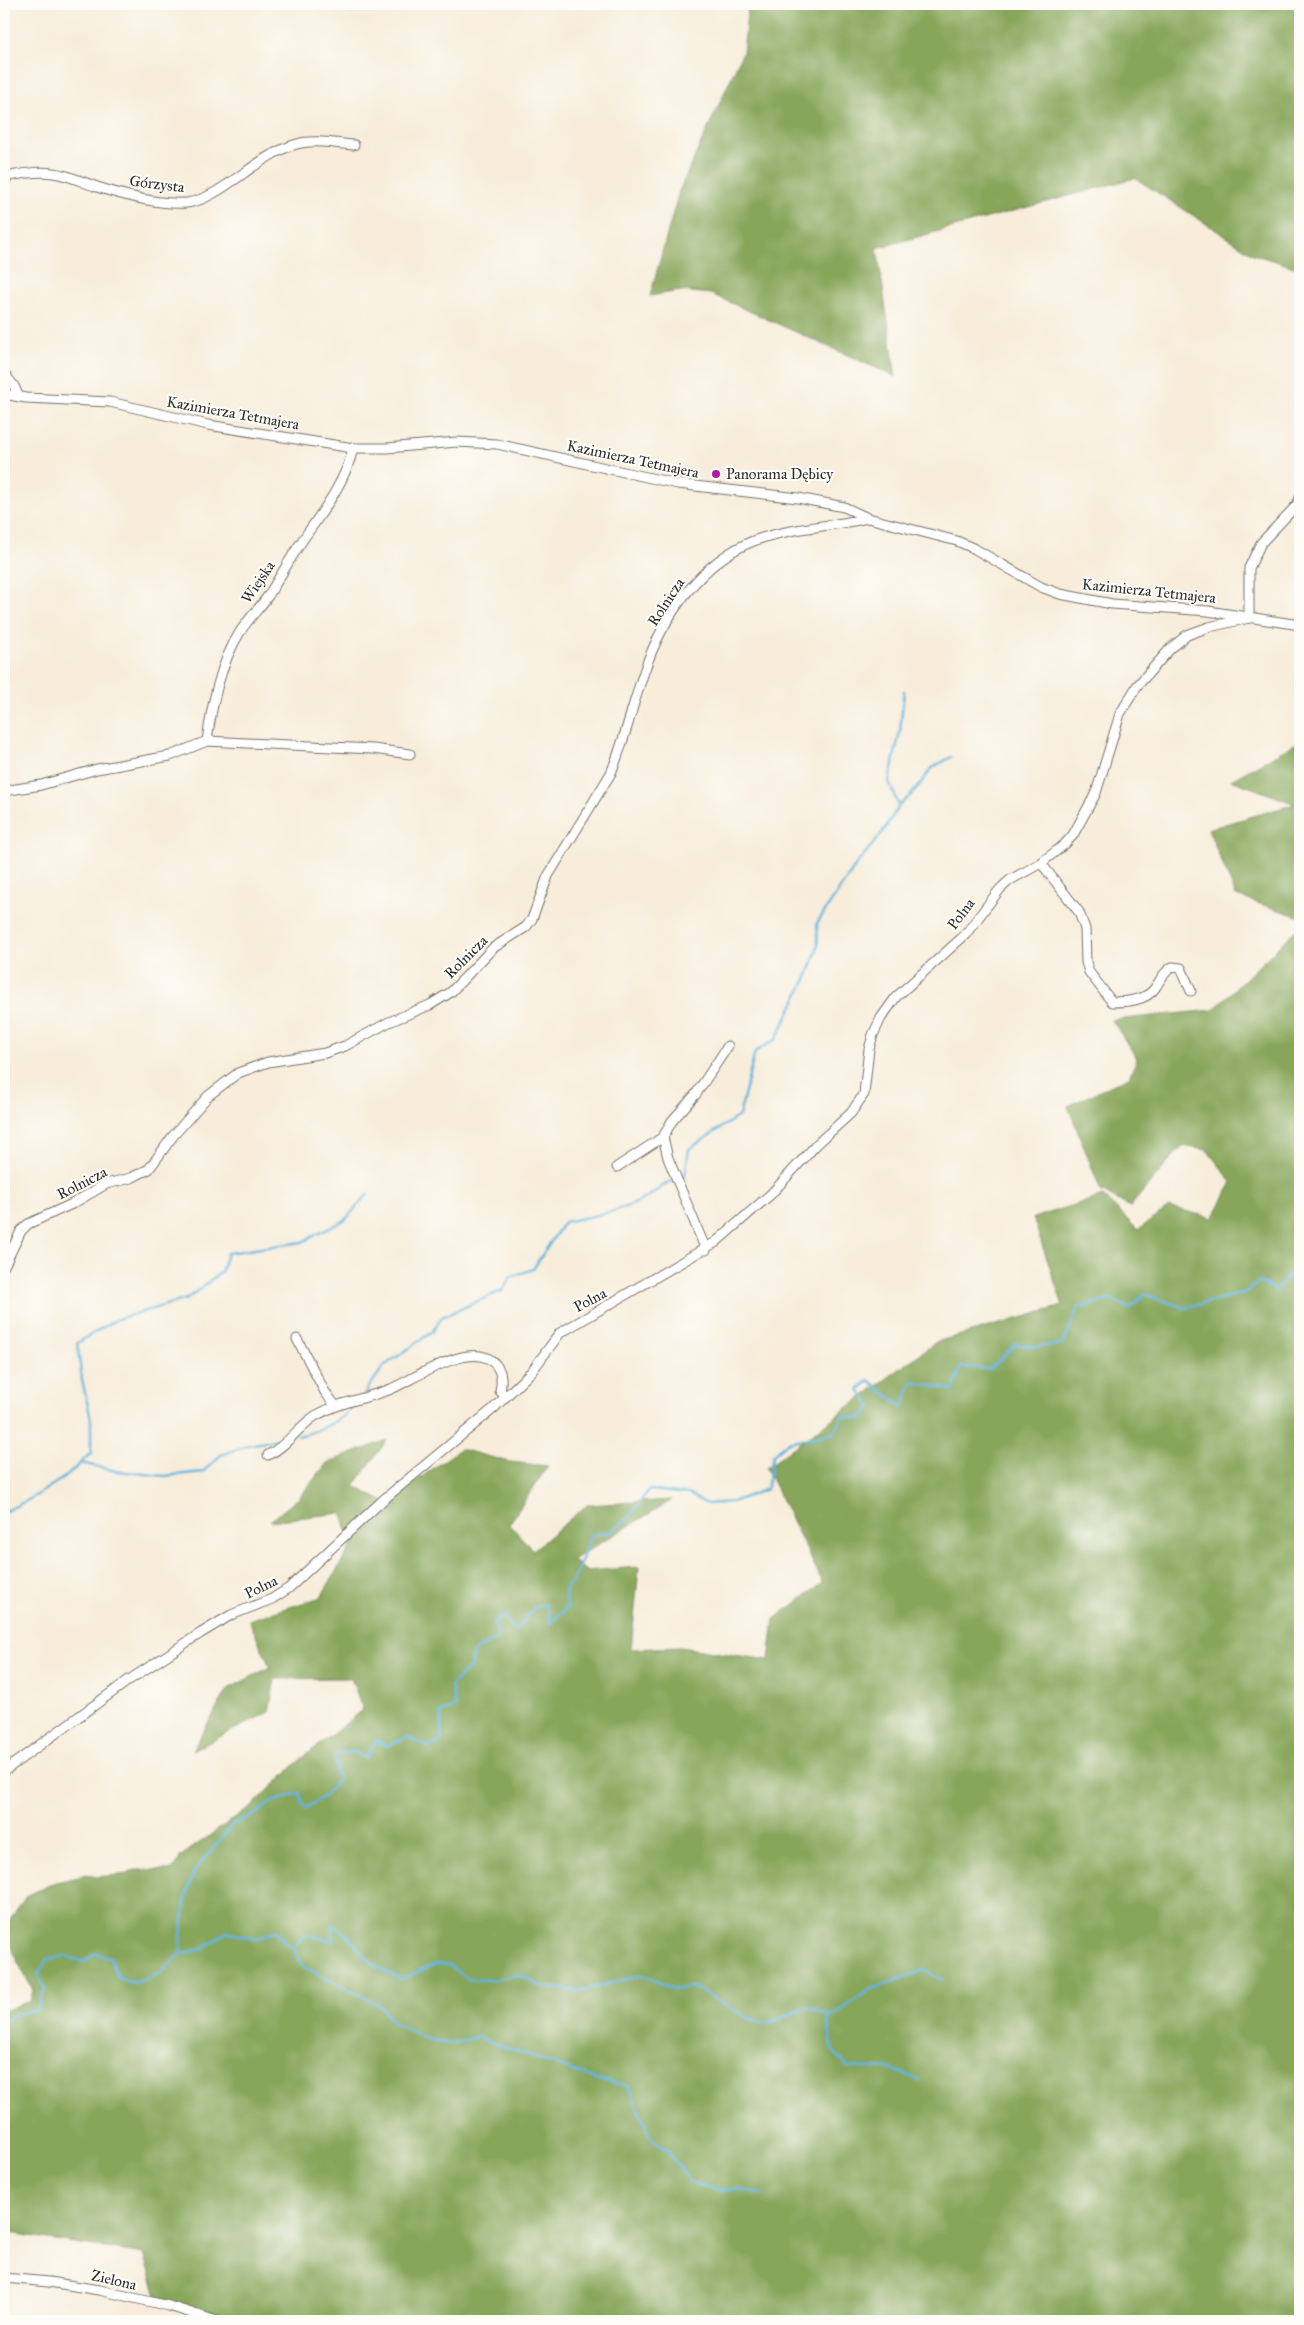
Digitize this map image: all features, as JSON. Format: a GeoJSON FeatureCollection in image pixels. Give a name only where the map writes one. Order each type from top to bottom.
{"type":"FeatureCollection","features":[{"type":"Feature","properties":{"kind":"street","name":"Górzysta"},"geometry":{"type":"LineString","coordinates":[[4,177],[27,173],[51,173],[136,197],[172,203],[188,203],[211,194],[272,154],[290,146],[311,142],[354,145]]}},
{"type":"Feature","properties":{"kind":"street"},"geometry":{"type":"LineString","coordinates":[[4,373],[14,386],[19,397]]}},
{"type":"Feature","properties":{"kind":"street","name":"Kazimierza Tetmajera"},"geometry":{"type":"LineString","coordinates":[[4,394],[19,397],[110,402],[208,425],[353,448],[387,448],[457,442],[497,444],[678,484],[817,501],[844,507],[868,518],[957,541],[975,548],[1041,587],[1060,594],[1112,604],[1208,611],[1300,626]]}},
{"type":"Feature","properties":{"kind":"street","name":"Wiejska"},"geometry":{"type":"LineString","coordinates":[[208,741],[214,700],[224,666],[236,639],[268,595],[293,553],[326,506],[345,469],[353,448]]}},
{"type":"Feature","properties":{"kind":"street"},"geometry":{"type":"LineString","coordinates":[[1249,618],[1249,568],[1260,543],[1297,505],[1300,498]]}},
{"type":"Feature","properties":{"kind":"street","name":"Rolnicza"},"geometry":{"type":"LineString","coordinates":[[4,1266],[21,1231],[28,1224],[72,1204],[106,1184],[131,1178],[150,1170],[173,1136],[208,1096],[238,1073],[268,1062],[325,1053],[345,1046],[389,1022],[430,1006],[451,992],[493,948],[526,927],[532,919],[548,876],[611,773],[622,747],[642,678],[653,650],[670,617],[692,584],[722,559],[754,541],[802,528],[846,523],[868,518]]}},
{"type":"Feature","properties":{"kind":"street","name":"Polna"},"geometry":{"type":"LineString","coordinates":[[4,1771],[129,1680],[193,1638],[224,1619],[272,1599],[289,1588],[389,1495],[506,1396],[532,1371],[554,1339],[568,1327],[706,1250],[771,1194],[817,1144],[851,1114],[864,1094],[869,1049],[873,1035],[881,1018],[896,997],[965,935],[1000,889],[1010,880],[1040,863],[1065,844],[1084,817],[1096,793],[1120,714],[1150,671],[1178,641],[1187,635],[1209,627],[1249,618]]}},
{"type":"Feature","properties":{"kind":"street"},"geometry":{"type":"LineString","coordinates":[[4,791],[41,785],[97,769],[170,756],[199,742],[208,741],[373,749],[410,754]]}},
{"type":"Feature","properties":{"kind":"street"},"geometry":{"type":"LineString","coordinates":[[1040,863],[1078,912],[1085,929],[1086,962],[1089,972],[1112,1002],[1141,998],[1155,989],[1162,974],[1172,967],[1181,968],[1191,991]]}},
{"type":"Feature","properties":{"kind":"street"},"geometry":{"type":"LineString","coordinates":[[617,1167],[663,1137],[672,1121],[696,1094],[728,1046]]}},
{"type":"Feature","properties":{"kind":"street"},"geometry":{"type":"LineString","coordinates":[[663,1137],[668,1158],[706,1250]]}},
{"type":"Feature","properties":{"kind":"street"},"geometry":{"type":"LineString","coordinates":[[297,1339],[325,1392],[335,1405]]}},
{"type":"Feature","properties":{"kind":"street"},"geometry":{"type":"LineString","coordinates":[[268,1455],[313,1418],[335,1405],[370,1397],[408,1382],[431,1368],[471,1356],[491,1360],[502,1380],[500,1391],[506,1396]]}},
{"type":"Feature","properties":{"kind":"street","name":"Zielona"},"geometry":{"type":"LineString","coordinates":[[4,2278],[49,2282],[99,2290],[169,2306],[217,2321]]}},
{"type":"Feature","properties":{"kind":"green space"},"geometry":{"type":"Polygon","coordinates":[[[748,4],[1300,4],[1300,269],[1253,254],[1135,178],[877,248],[896,377],[711,294],[680,291],[650,296],[679,191],[743,52],[748,4]]]}},
{"type":"Feature","properties":{"kind":"green space"},"geometry":{"type":"Polygon","coordinates":[[[1300,741],[1300,917],[1236,896],[1208,829],[1295,804],[1231,780],[1300,741]]]}},
{"type":"Feature","properties":{"kind":"green space"},"geometry":{"type":"Polygon","coordinates":[[[1300,926],[1300,2321],[236,2321],[158,2298],[144,2254],[4,2232],[4,2011],[30,2001],[33,1990],[17,1961],[5,1928],[26,1896],[56,1882],[87,1875],[97,1877],[127,1874],[135,1870],[173,1870],[181,1856],[254,1804],[300,1760],[363,1710],[351,1678],[275,1679],[269,1712],[192,1751],[228,1689],[270,1667],[249,1620],[321,1597],[351,1546],[342,1513],[270,1521],[299,1498],[327,1463],[387,1440],[354,1486],[386,1503],[460,1449],[510,1462],[548,1466],[509,1524],[533,1550],[587,1505],[672,1500],[572,1560],[586,1571],[639,1567],[631,1649],[680,1647],[769,1660],[774,1619],[823,1583],[766,1468],[936,1342],[1063,1306],[1033,1218],[1103,1196],[1138,1230],[1169,1207],[1213,1218],[1232,1182],[1207,1150],[1182,1146],[1130,1207],[1101,1191],[1068,1106],[1129,1077],[1137,1059],[1112,1020],[1213,1010],[1300,926]]]}},
{"type":"Feature","properties":{"kind":"waterway"},"geometry":{"type":"LineString","coordinates":[[680,1178],[685,1176],[689,1149],[739,1116],[755,1052],[776,1039],[809,973],[818,946],[817,923],[858,862],[882,833],[899,806],[889,782],[900,731],[904,691]]}},
{"type":"Feature","properties":{"kind":"waterway"},"geometry":{"type":"LineString","coordinates":[[900,805],[913,793],[932,768],[951,757]]}},
{"type":"Feature","properties":{"kind":"waterway"},"geometry":{"type":"LineString","coordinates":[[364,1394],[384,1366],[432,1332],[442,1317],[503,1290],[510,1277],[533,1269],[564,1222],[626,1207],[649,1196],[674,1180]]}},
{"type":"Feature","properties":{"kind":"waterway"},"geometry":{"type":"LineString","coordinates":[[4,1512],[32,1498],[68,1475],[91,1453],[91,1419],[82,1380],[77,1343],[117,1319],[187,1299],[221,1272],[227,1253],[302,1242],[345,1220],[368,1194]]}},
{"type":"Feature","properties":{"kind":"waterway"},"geometry":{"type":"LineString","coordinates":[[4,2021],[16,2014],[37,2010],[45,1988],[38,1975],[47,1959],[65,1956],[84,1962],[96,1953],[111,1959],[118,1978],[135,1983],[160,1973],[181,1953],[181,1935],[186,1897],[194,1872],[233,1824],[251,1817],[270,1803],[299,1793],[305,1809],[326,1795],[338,1780],[334,1755],[355,1752],[365,1758],[376,1741],[388,1746],[408,1737],[428,1747],[441,1742],[441,1712],[456,1707],[451,1685],[471,1666],[474,1651],[498,1638],[494,1622],[504,1616],[515,1631],[535,1607],[547,1605],[550,1623],[567,1608],[565,1588],[573,1582],[591,1535],[610,1532],[629,1517],[649,1490],[688,1494],[707,1504],[732,1502],[767,1489],[773,1455],[788,1442],[834,1433],[843,1416],[861,1419],[871,1407],[859,1389],[869,1381],[903,1407],[912,1382],[953,1390],[961,1367],[990,1369],[1016,1344],[1035,1347],[1063,1344],[1078,1308],[1112,1299],[1130,1309],[1144,1294],[1185,1308],[1244,1293],[1259,1282],[1276,1290],[1292,1272],[1300,1271]]}},
{"type":"Feature","properties":{"kind":"waterway"},"geometry":{"type":"LineString","coordinates":[[298,1436],[330,1424],[345,1415],[357,1403]]}},
{"type":"Feature","properties":{"kind":"waterway"},"geometry":{"type":"LineString","coordinates":[[81,1463],[116,1471],[165,1476],[203,1472],[221,1455],[249,1445],[285,1438]]}},
{"type":"Feature","properties":{"kind":"waterway"},"geometry":{"type":"LineString","coordinates":[[182,1953],[206,1947],[226,1932],[256,1939],[276,1931],[285,1943],[294,1948],[304,1934],[332,1941],[333,1925],[347,1936],[373,1964],[402,1979],[435,1964],[449,1965],[468,1979],[494,1980],[517,1974],[544,1987],[580,1991],[643,1975],[673,1989],[693,1987],[746,2017],[766,2024],[808,2007],[832,2017],[869,1990],[924,1970],[942,1980]]}},
{"type":"Feature","properties":{"kind":"waterway"},"geometry":{"type":"LineString","coordinates":[[294,1948],[302,1966],[379,2005],[394,2023],[426,2039],[449,2044],[477,2037],[596,2079],[628,2086],[651,2138],[668,2151],[690,2182],[718,2190],[740,2189],[762,2194]]}},
{"type":"Feature","properties":{"kind":"waterway"},"geometry":{"type":"LineString","coordinates":[[827,2015],[832,2050],[848,2067],[892,2069],[919,2080]]}},
{"type":"Feature","properties":{"kind":"place","name":"Panorama Dębicy"},"geometry":{"type":"Point","coordinates":[716,474]}}]}
